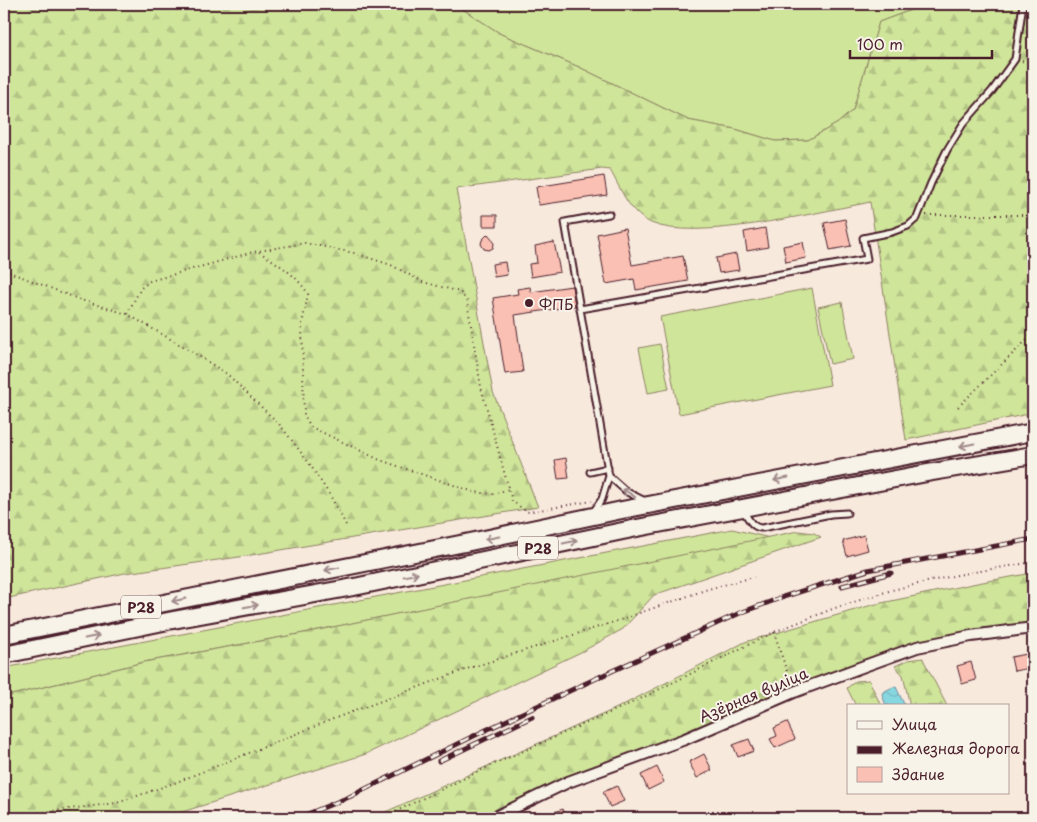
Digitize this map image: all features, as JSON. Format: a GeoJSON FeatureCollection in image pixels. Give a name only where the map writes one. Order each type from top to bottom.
{"type":"FeatureCollection","features":[{"type":"Feature","properties":{"kind":"highway","name":"Р28"},"geometry":{"type":"LineString","coordinates":[[4,634],[654,504],[1033,432]]}},
{"type":"Feature","properties":{"kind":"highway","name":"Р28"},"geometry":{"type":"LineString","coordinates":[[4,655],[173,620],[358,586],[637,528],[926,473],[1033,455]]}},
{"type":"Feature","properties":{"kind":"street","name":"Азёрная вуліца"},"geometry":{"type":"LineString","coordinates":[[493,818],[568,782],[684,739],[794,692],[918,647],[971,636],[1033,628]]}},
{"type":"Feature","properties":{"kind":"lane"},"geometry":{"type":"LineString","coordinates":[[580,310],[867,259],[863,238],[892,232],[908,226],[917,218],[931,183],[963,124],[992,91],[1015,59],[1023,4]]}},
{"type":"Feature","properties":{"kind":"lane"},"geometry":{"type":"LineString","coordinates":[[591,517],[602,499],[609,476],[565,222],[609,214]]}},
{"type":"Feature","properties":{"kind":"lane"},"geometry":{"type":"LineString","coordinates":[[590,472],[608,468]]}},
{"type":"Feature","properties":{"kind":"lane"},"geometry":{"type":"LineString","coordinates":[[609,476],[634,497],[654,504]]}},
{"type":"Feature","properties":{"kind":"lane"},"geometry":{"type":"LineString","coordinates":[[741,508],[757,528],[831,514],[847,513]]}},
{"type":"Feature","properties":{"kind":"path"},"geometry":{"type":"LineString","coordinates":[[1015,59],[1033,64]]}},
{"type":"Feature","properties":{"kind":"path"},"geometry":{"type":"LineString","coordinates":[[917,218],[938,214],[1033,215]]}},
{"type":"Feature","properties":{"kind":"path"},"geometry":{"type":"LineString","coordinates":[[127,314],[140,288],[150,281],[257,251],[305,243],[381,262],[423,282],[460,292],[467,301],[481,387],[512,501],[526,512],[602,499]]}},
{"type":"Feature","properties":{"kind":"path"},"geometry":{"type":"LineString","coordinates":[[257,251],[273,260],[301,282],[308,294],[302,324],[304,415],[311,427],[380,460],[474,492],[493,494],[509,489]]}},
{"type":"Feature","properties":{"kind":"path"},"geometry":{"type":"LineString","coordinates":[[4,270],[81,300],[127,314],[227,374],[281,426],[332,497],[347,527]]}},
{"type":"Feature","properties":{"kind":"path"},"geometry":{"type":"LineString","coordinates":[[958,407],[1033,334]]}},
{"type":"Feature","properties":{"kind":"path"},"geometry":{"type":"LineString","coordinates":[[382,818],[490,766],[636,701],[774,632],[836,608],[892,590],[957,575],[1033,562]]}},
{"type":"Feature","properties":{"kind":"path"},"geometry":{"type":"LineString","coordinates":[[4,817],[117,804],[333,719],[467,669],[708,590],[754,577]]}},
{"type":"Feature","properties":{"kind":"path"},"geometry":{"type":"LineString","coordinates":[[774,632],[794,692]]}},
{"type":"Feature","properties":{"kind":"green space"},"geometry":{"type":"Polygon","coordinates":[[[4,4],[449,4],[464,10],[501,34],[579,67],[688,120],[735,129],[775,141],[808,140],[838,123],[853,110],[879,22],[927,4],[1033,4],[1033,413],[906,440],[870,202],[754,224],[695,229],[671,228],[643,219],[626,200],[610,170],[602,169],[456,189],[493,392],[538,507],[239,557],[125,573],[4,599],[4,4]]]}},
{"type":"Feature","properties":{"kind":"green space"},"geometry":{"type":"Polygon","coordinates":[[[449,4],[927,4],[879,22],[853,110],[838,123],[808,140],[775,141],[735,129],[688,120],[579,67],[501,34],[464,10],[449,4]]]}},
{"type":"Feature","properties":{"kind":"green space"},"geometry":{"type":"Polygon","coordinates":[[[812,288],[830,385],[679,414],[660,317],[812,288]]]}},
{"type":"Feature","properties":{"kind":"green space"},"geometry":{"type":"Polygon","coordinates":[[[842,302],[853,359],[830,364],[818,307],[842,302]]]}},
{"type":"Feature","properties":{"kind":"green space"},"geometry":{"type":"Polygon","coordinates":[[[660,344],[669,389],[648,393],[639,348],[660,344]]]}},
{"type":"Feature","properties":{"kind":"green space"},"geometry":{"type":"Polygon","coordinates":[[[732,529],[770,538],[299,634],[144,662],[4,697],[4,668],[732,529]]]}},
{"type":"Feature","properties":{"kind":"green space"},"geometry":{"type":"Polygon","coordinates":[[[798,531],[814,533],[821,537],[654,595],[623,629],[583,651],[366,754],[163,818],[4,818],[4,697],[144,662],[299,634],[798,531]]]}},
{"type":"Feature","properties":{"kind":"green space"},"geometry":{"type":"Polygon","coordinates":[[[1033,573],[1033,628],[917,647],[867,665],[493,818],[372,818],[617,708],[745,642],[872,605],[1033,573]]]}},
{"type":"Feature","properties":{"kind":"green space"},"geometry":{"type":"Polygon","coordinates":[[[923,658],[946,704],[910,704],[903,675],[895,666],[908,660],[923,658]]]}},
{"type":"Feature","properties":{"kind":"green space"},"geometry":{"type":"Polygon","coordinates":[[[869,680],[880,704],[855,704],[847,688],[856,681],[869,680]]]}},
{"type":"Feature","properties":{"kind":"water"},"geometry":{"type":"Polygon","coordinates":[[[896,687],[904,704],[885,704],[883,692],[896,687]]]}},
{"type":"Feature","properties":{"kind":"building"},"geometry":{"type":"Polygon","coordinates":[[[604,176],[607,195],[539,205],[536,187],[604,176]]]}},
{"type":"Feature","properties":{"kind":"building"},"geometry":{"type":"Polygon","coordinates":[[[483,215],[497,215],[497,226],[483,226],[483,215]]]}},
{"type":"Feature","properties":{"kind":"building"},"geometry":{"type":"Polygon","coordinates":[[[845,219],[851,246],[830,250],[824,223],[845,219]]]}},
{"type":"Feature","properties":{"kind":"building"},"geometry":{"type":"Polygon","coordinates":[[[625,228],[632,265],[683,256],[688,281],[636,290],[634,279],[606,284],[597,234],[625,228]]]}},
{"type":"Feature","properties":{"kind":"building"},"geometry":{"type":"Polygon","coordinates":[[[765,228],[768,247],[747,251],[744,232],[765,228]]]}},
{"type":"Feature","properties":{"kind":"building"},"geometry":{"type":"Polygon","coordinates":[[[488,234],[494,244],[493,248],[489,250],[484,249],[481,244],[488,234]]]}},
{"type":"Feature","properties":{"kind":"building"},"geometry":{"type":"Polygon","coordinates":[[[554,242],[560,272],[531,277],[529,264],[537,263],[535,246],[554,242]]]}},
{"type":"Feature","properties":{"kind":"building"},"geometry":{"type":"Polygon","coordinates":[[[803,242],[806,258],[786,262],[783,246],[803,242]]]}},
{"type":"Feature","properties":{"kind":"building"},"geometry":{"type":"Polygon","coordinates":[[[736,254],[739,270],[719,273],[716,258],[736,254]]]}},
{"type":"Feature","properties":{"kind":"building"},"geometry":{"type":"Polygon","coordinates":[[[505,262],[507,275],[494,277],[492,264],[505,262]]]}},
{"type":"Feature","properties":{"kind":"building"},"geometry":{"type":"Polygon","coordinates":[[[572,286],[575,306],[515,315],[523,372],[505,374],[493,298],[518,294],[517,289],[530,287],[531,292],[572,286]]]}},
{"type":"Feature","properties":{"kind":"building"},"geometry":{"type":"Polygon","coordinates":[[[566,458],[569,478],[558,479],[555,460],[566,458]]]}},
{"type":"Feature","properties":{"kind":"building"},"geometry":{"type":"Polygon","coordinates":[[[864,535],[868,550],[847,556],[843,541],[864,535]]]}},
{"type":"Feature","properties":{"kind":"building"},"geometry":{"type":"Polygon","coordinates":[[[1027,654],[1030,668],[1014,671],[1011,657],[1027,654]]]}},
{"type":"Feature","properties":{"kind":"building"},"geometry":{"type":"Polygon","coordinates":[[[971,662],[976,680],[962,684],[957,666],[971,662]]]}},
{"type":"Feature","properties":{"kind":"building"},"geometry":{"type":"Polygon","coordinates":[[[787,722],[795,739],[775,748],[770,739],[777,736],[774,728],[787,722]]]}},
{"type":"Feature","properties":{"kind":"building"},"geometry":{"type":"Polygon","coordinates":[[[749,739],[754,751],[738,757],[733,745],[749,739]]]}},
{"type":"Feature","properties":{"kind":"building"},"geometry":{"type":"Polygon","coordinates":[[[704,754],[712,770],[697,778],[689,762],[704,754]]]}},
{"type":"Feature","properties":{"kind":"building"},"geometry":{"type":"Polygon","coordinates":[[[657,767],[664,782],[648,790],[641,775],[657,767]]]}},
{"type":"Feature","properties":{"kind":"building"},"geometry":{"type":"Polygon","coordinates":[[[617,786],[624,801],[610,807],[603,792],[617,786]]]}},
{"type":"Feature","properties":{"kind":"building"},"geometry":{"type":"Polygon","coordinates":[[[563,809],[567,818],[541,818],[541,817],[563,809]]]}},
{"type":"Feature","properties":{"kind":"railway"},"geometry":{"type":"LineString","coordinates":[[298,818],[349,797],[486,730],[740,613],[868,570],[1033,539]]}},
{"type":"Feature","properties":{"kind":"railway"},"geometry":{"type":"LineString","coordinates":[[842,586],[891,573]]}},
{"type":"Feature","properties":{"kind":"railway"},"geometry":{"type":"LineString","coordinates":[[439,761],[532,717]]}},
{"type":"Feature","properties":{"kind":"place","name":"ФПБ"},"geometry":{"type":"Point","coordinates":[529,303]}}]}
